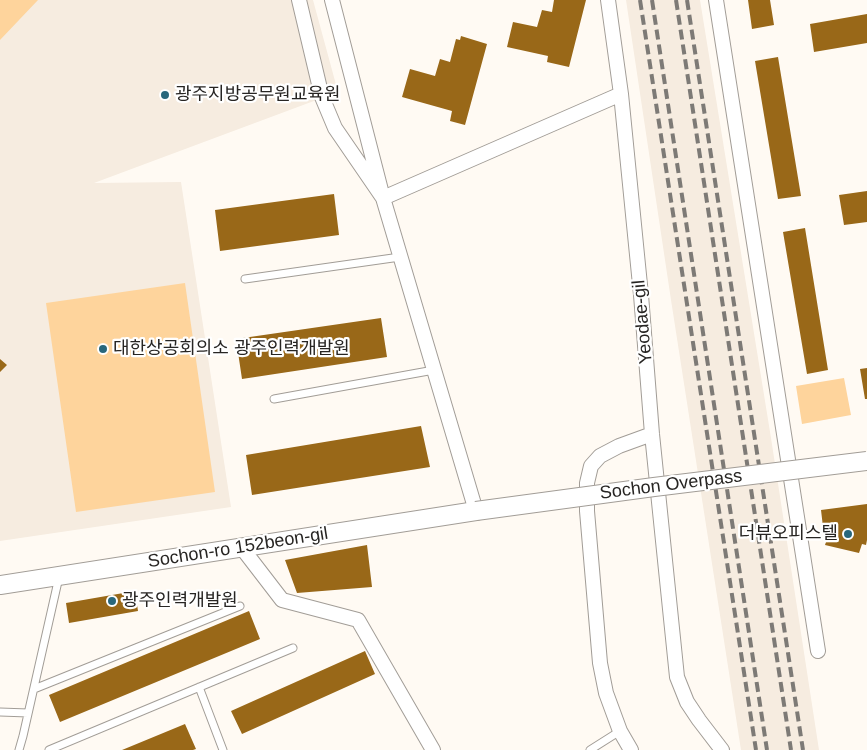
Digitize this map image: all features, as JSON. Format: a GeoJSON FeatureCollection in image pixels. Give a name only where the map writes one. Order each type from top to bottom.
{"type":"FeatureCollection","features":[{"type":"Feature","properties":{"kind":"street"},"geometry":{"type":"LineString","coordinates":[[299,0],[322,97],[336,128],[383,198]]}},
{"type":"Feature","properties":{"kind":"street"},"geometry":{"type":"LineString","coordinates":[[332,0],[383,198],[476,511]]}},
{"type":"Feature","properties":{"kind":"street","name":"Yeodae-gil"},"geometry":{"type":"LineString","coordinates":[[608,0],[621,94],[641,295],[652,434],[677,677],[687,702],[722,750]]}},
{"type":"Feature","properties":{"kind":"street"},"geometry":{"type":"LineString","coordinates":[[716,0],[818,652]]}},
{"type":"Feature","properties":{"kind":"street"},"geometry":{"type":"LineString","coordinates":[[383,198],[621,94]]}},
{"type":"Feature","properties":{"kind":"street"},"geometry":{"type":"LineString","coordinates":[[631,750],[620,731],[606,693],[600,662],[587,511],[587,483],[591,466],[600,456],[619,446],[652,434]]}},
{"type":"Feature","properties":{"kind":"street","name":"Sochon Overpass"},"geometry":{"type":"LineString","coordinates":[[476,511],[654,486],[867,460]]}},
{"type":"Feature","properties":{"kind":"street","name":"Sochon-ro 152beon-gil"},"geometry":{"type":"LineString","coordinates":[[0,585],[476,511]]}},
{"type":"Feature","properties":{"kind":"street"},"geometry":{"type":"LineString","coordinates":[[242,548],[282,600],[358,620],[433,750]]}},
{"type":"Feature","properties":{"kind":"lane"},"geometry":{"type":"LineString","coordinates":[[245,279],[400,256]]}},
{"type":"Feature","properties":{"kind":"lane"},"geometry":{"type":"LineString","coordinates":[[274,399],[434,370]]}},
{"type":"Feature","properties":{"kind":"lane"},"geometry":{"type":"LineString","coordinates":[[19,750],[59,576]]}},
{"type":"Feature","properties":{"kind":"lane"},"geometry":{"type":"LineString","coordinates":[[34,689],[240,606]]}},
{"type":"Feature","properties":{"kind":"lane"},"geometry":{"type":"LineString","coordinates":[[49,750],[292,648]]}},
{"type":"Feature","properties":{"kind":"lane"},"geometry":{"type":"LineString","coordinates":[[199,687],[223,750]]}},
{"type":"Feature","properties":{"kind":"lane"},"geometry":{"type":"LineString","coordinates":[[0,712],[28,713]]}},
{"type":"Feature","properties":{"kind":"lane"},"geometry":{"type":"LineString","coordinates":[[590,750],[620,731]]}},
{"type":"Feature","properties":{"kind":"shaded area"},"geometry":{"type":"Polygon","coordinates":[[[0,0],[313,0],[338,92],[94,183],[181,182],[231,507],[0,541],[0,0]]]}},
{"type":"Feature","properties":{"kind":"shaded area"},"geometry":{"type":"Polygon","coordinates":[[[0,0],[38,0],[0,40],[0,0]]]}},
{"type":"Feature","properties":{"kind":"shaded area"},"geometry":{"type":"Polygon","coordinates":[[[626,0],[700,0],[819,750],[741,750],[626,0]]]}},
{"type":"Feature","properties":{"kind":"shaded area"},"geometry":{"type":"Polygon","coordinates":[[[185,283],[215,492],[76,512],[46,303],[185,283]]]}},
{"type":"Feature","properties":{"kind":"shaded area"},"geometry":{"type":"Polygon","coordinates":[[[844,378],[851,415],[802,424],[796,386],[844,378]]]}},
{"type":"Feature","properties":{"kind":"building"},"geometry":{"type":"Polygon","coordinates":[[[554,0],[586,0],[569,67],[547,62],[548,56],[507,47],[513,22],[537,27],[542,10],[552,12],[554,0]]]}},
{"type":"Feature","properties":{"kind":"building"},"geometry":{"type":"Polygon","coordinates":[[[748,0],[770,0],[774,25],[752,29],[748,0]]]}},
{"type":"Feature","properties":{"kind":"building"},"geometry":{"type":"Polygon","coordinates":[[[867,14],[867,43],[814,52],[810,24],[867,14]]]}},
{"type":"Feature","properties":{"kind":"building"},"geometry":{"type":"Polygon","coordinates":[[[461,36],[487,44],[465,125],[450,121],[452,111],[402,97],[410,69],[435,76],[440,59],[450,62],[456,39],[460,40],[461,36]]]}},
{"type":"Feature","properties":{"kind":"building"},"geometry":{"type":"Polygon","coordinates":[[[778,57],[801,196],[778,199],[755,61],[778,57]]]}},
{"type":"Feature","properties":{"kind":"building"},"geometry":{"type":"Polygon","coordinates":[[[867,191],[867,222],[844,225],[839,195],[867,191]]]}},
{"type":"Feature","properties":{"kind":"building"},"geometry":{"type":"Polygon","coordinates":[[[334,194],[339,235],[220,251],[215,210],[334,194]]]}},
{"type":"Feature","properties":{"kind":"building"},"geometry":{"type":"Polygon","coordinates":[[[805,228],[828,370],[807,374],[783,232],[805,228]]]}},
{"type":"Feature","properties":{"kind":"building"},"geometry":{"type":"Polygon","coordinates":[[[381,318],[387,357],[242,379],[236,339],[381,318]]]}},
{"type":"Feature","properties":{"kind":"building"},"geometry":{"type":"Polygon","coordinates":[[[0,359],[7,365],[0,372],[0,359]]]}},
{"type":"Feature","properties":{"kind":"building"},"geometry":{"type":"Polygon","coordinates":[[[867,368],[867,399],[865,399],[860,369],[867,368]]]}},
{"type":"Feature","properties":{"kind":"building"},"geometry":{"type":"Polygon","coordinates":[[[421,426],[430,467],[252,495],[246,455],[421,426]]]}},
{"type":"Feature","properties":{"kind":"building","name":"더뷰오피스텔"},"geometry":{"type":"Polygon","coordinates":[[[867,504],[867,540],[866,545],[862,544],[859,553],[825,545],[831,527],[823,527],[821,510],[867,504]]]}},
{"type":"Feature","properties":{"kind":"building"},"geometry":{"type":"Polygon","coordinates":[[[367,545],[372,587],[297,593],[285,560],[367,545]]]}},
{"type":"Feature","properties":{"kind":"building"},"geometry":{"type":"Polygon","coordinates":[[[135,591],[138,611],[69,623],[66,603],[135,591]]]}},
{"type":"Feature","properties":{"kind":"building"},"geometry":{"type":"Polygon","coordinates":[[[249,611],[260,639],[60,722],[49,695],[249,611]]]}},
{"type":"Feature","properties":{"kind":"building"},"geometry":{"type":"Polygon","coordinates":[[[365,651],[375,674],[242,734],[231,711],[365,651]]]}},
{"type":"Feature","properties":{"kind":"building"},"geometry":{"type":"Polygon","coordinates":[[[185,724],[196,749],[122,750],[185,724]]]}},
{"type":"Feature","properties":{"kind":"railway"},"geometry":{"type":"LineString","coordinates":[[640,0],[756,750]]}},
{"type":"Feature","properties":{"kind":"railway"},"geometry":{"type":"LineString","coordinates":[[652,0],[767,750]]}},
{"type":"Feature","properties":{"kind":"railway"},"geometry":{"type":"LineString","coordinates":[[676,0],[791,750]]}},
{"type":"Feature","properties":{"kind":"railway"},"geometry":{"type":"LineString","coordinates":[[687,0],[803,750]]}},
{"type":"Feature","properties":{"kind":"place","name":"광주지방공무원교육원"},"geometry":{"type":"Point","coordinates":[165,95]}},
{"type":"Feature","properties":{"kind":"place","name":"대한상공회의소 광주인력개발원"},"geometry":{"type":"Point","coordinates":[103,349]}},
{"type":"Feature","properties":{"kind":"place","name":"더뷰오피스텔"},"geometry":{"type":"Point","coordinates":[848,534]}},
{"type":"Feature","properties":{"kind":"place","name":"광주인력개발원"},"geometry":{"type":"Point","coordinates":[112,601]}}]}
